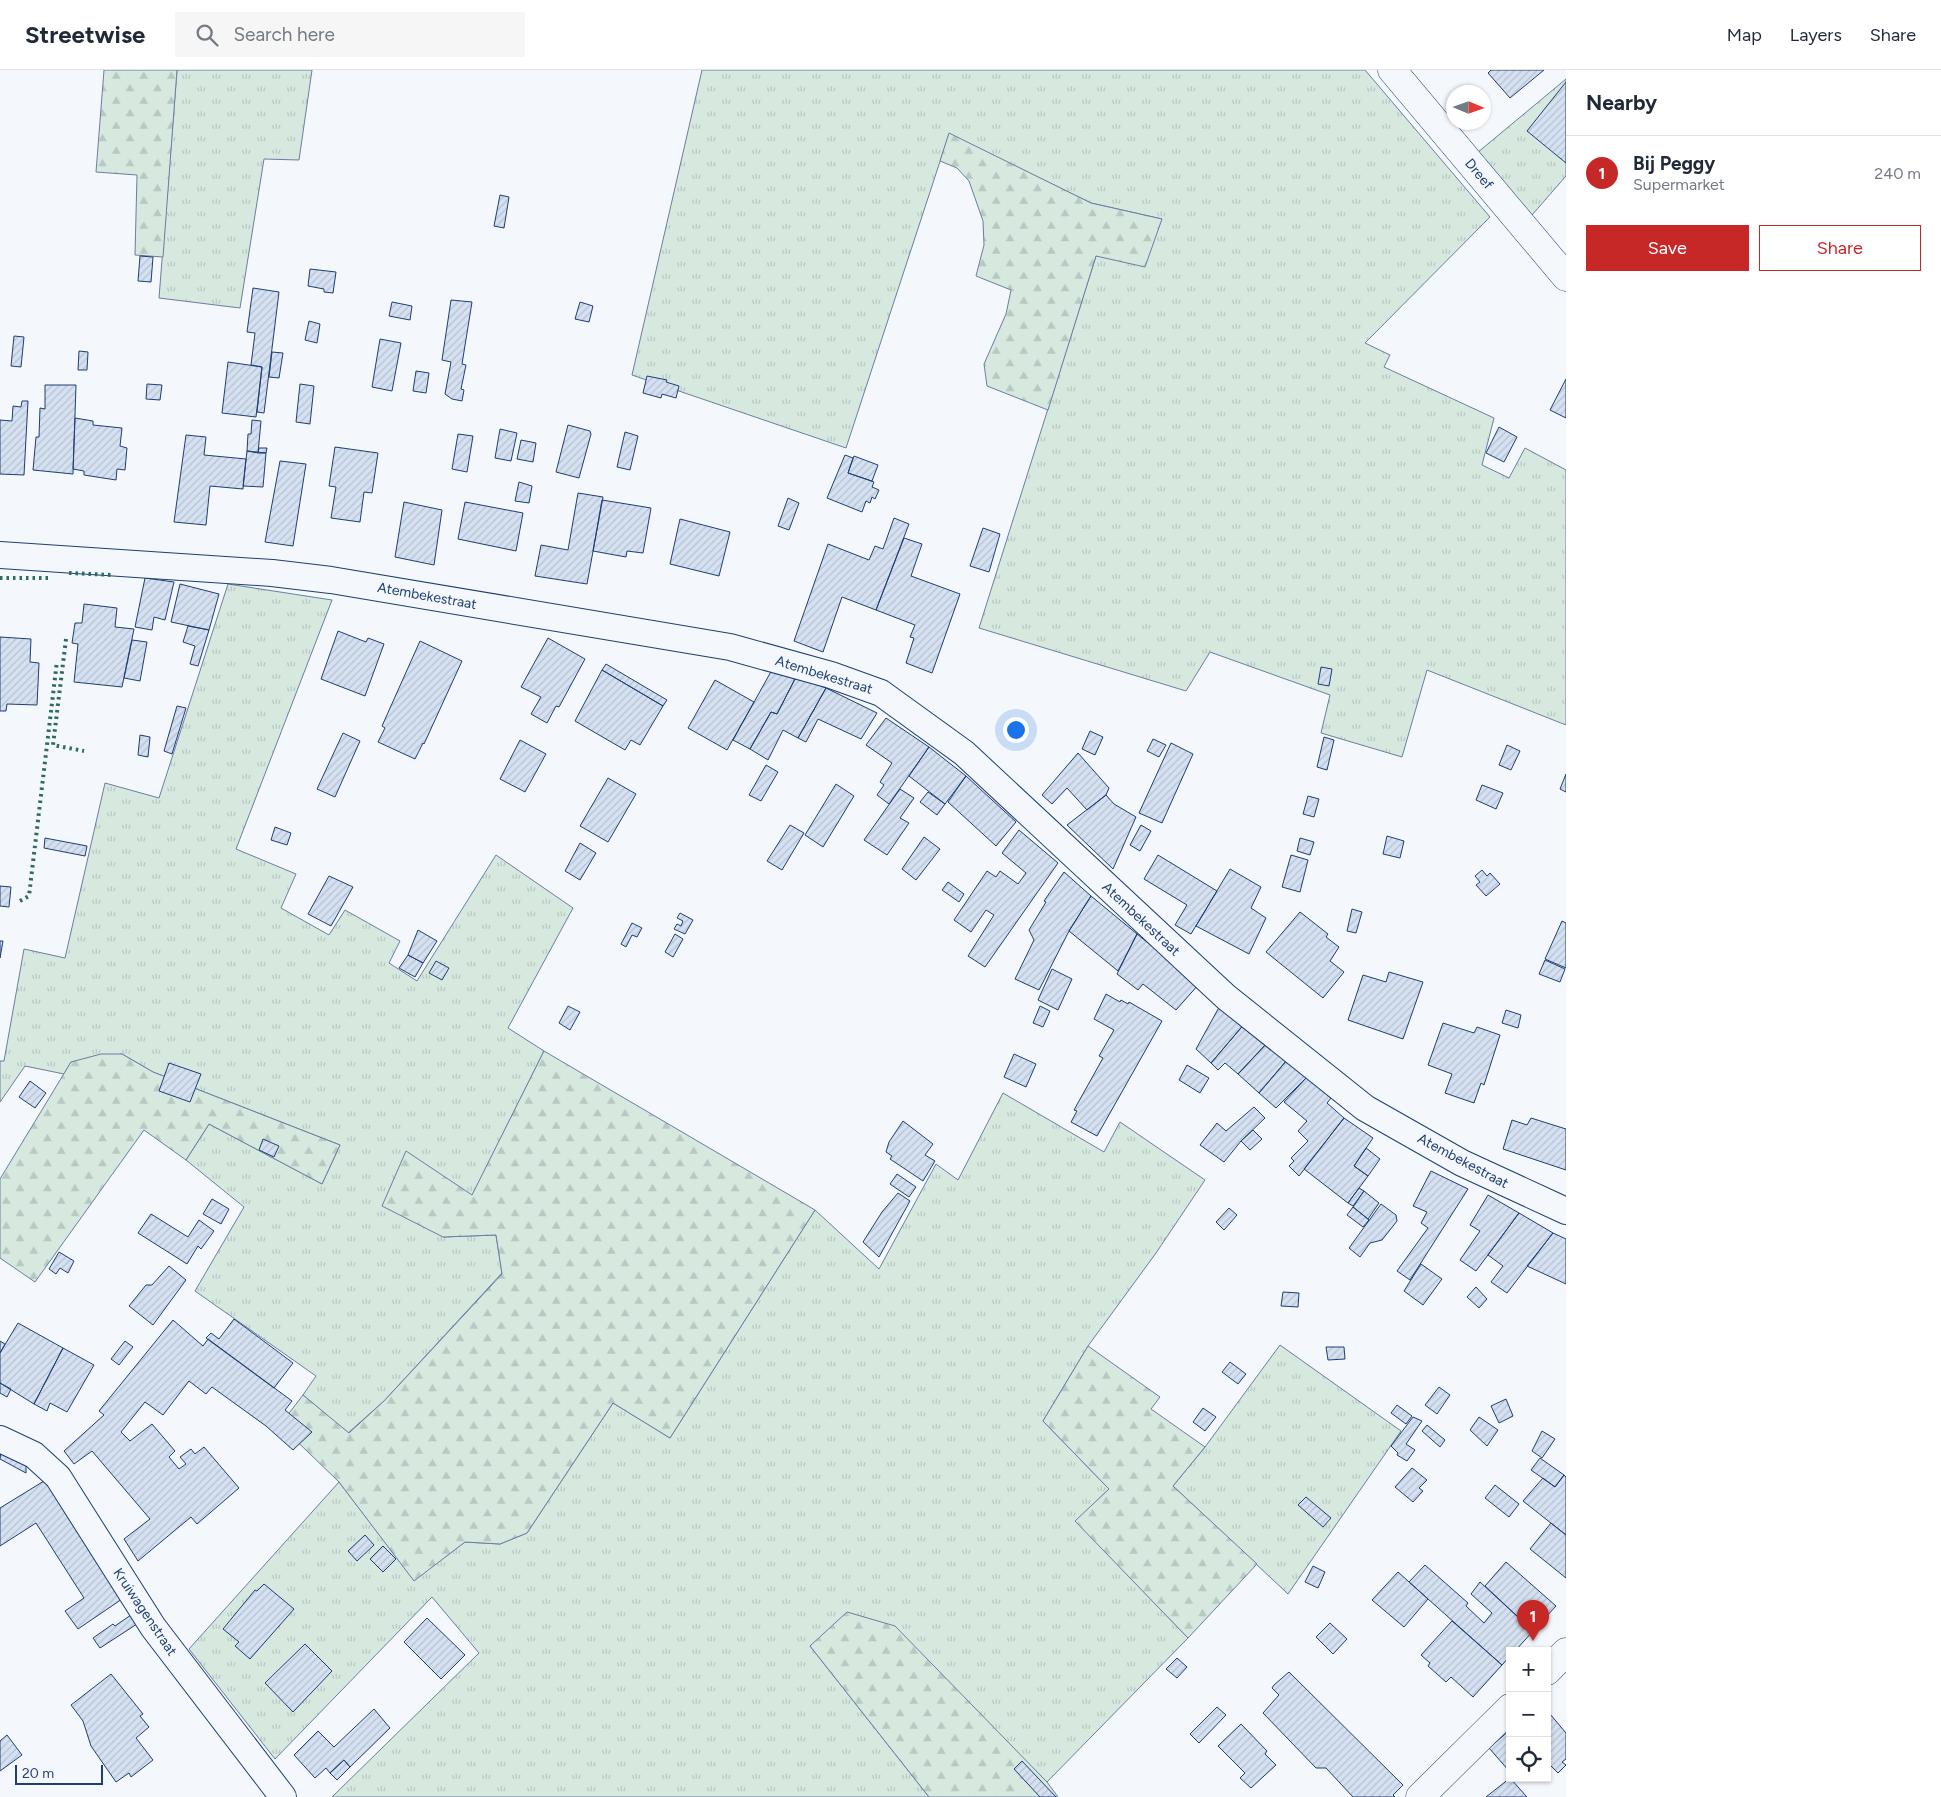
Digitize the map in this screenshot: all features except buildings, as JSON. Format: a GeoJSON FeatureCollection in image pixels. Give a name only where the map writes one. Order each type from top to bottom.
{"type":"FeatureCollection","features":[{"type":"Feature","properties":{"kind":"street","name":"Dreef"},"geometry":{"type":"LineString","coordinates":[[1392,70],[1566,277]]}},
{"type":"Feature","properties":{"kind":"street","name":"Atembekestraat"},"geometry":{"type":"LineString","coordinates":[[0,555],[262,572],[331,580],[730,647],[832,675],[881,693],[964,753],[1226,997],[1365,1108],[1462,1163],[1566,1211]]}},
{"type":"Feature","properties":{"kind":"street","name":"Kruiwagenstraat"},"geometry":{"type":"LineString","coordinates":[[0,1439],[34,1456],[58,1477],[153,1626],[283,1797]]}},
{"type":"Feature","properties":{"kind":"street"},"geometry":{"type":"LineString","coordinates":[[1551,1667],[1566,1652]]}},
{"type":"Feature","properties":{"kind":"street"},"geometry":{"type":"LineString","coordinates":[[1420,1797],[1506,1712]]}},
{"type":"Feature","properties":{"kind":"green space"},"geometry":{"type":"Polygon","coordinates":[[[104,70],[177,70],[163,257],[135,255],[137,175],[96,172],[104,70]]]}},
{"type":"Feature","properties":{"kind":"green space"},"geometry":{"type":"Polygon","coordinates":[[[177,70],[312,70],[299,160],[264,159],[240,308],[159,298],[177,70]]]}},
{"type":"Feature","properties":{"kind":"green space"},"geometry":{"type":"Polygon","coordinates":[[[702,70],[1365,70],[1490,217],[1365,343],[1390,355],[1384,367],[1494,418],[1482,465],[1509,478],[1525,448],[1566,470],[1566,725],[1427,670],[1402,757],[1321,733],[1330,695],[1210,652],[1186,691],[979,628],[1096,256],[1162,219],[1091,203],[949,134],[846,448],[632,375],[702,70]]]}},
{"type":"Feature","properties":{"kind":"green space"},"geometry":{"type":"Polygon","coordinates":[[[1566,79],[1566,176],[1532,215],[1477,153],[1566,79]]]}},
{"type":"Feature","properties":{"kind":"green space"},"geometry":{"type":"Polygon","coordinates":[[[949,133],[1091,203],[1162,219],[1145,267],[1096,256],[1048,410],[987,386],[984,364],[1006,314],[1011,290],[976,276],[984,245],[983,221],[969,181],[957,168],[940,161],[949,133]]]}},
{"type":"Feature","properties":{"kind":"green space"},"geometry":{"type":"Polygon","coordinates":[[[228,584],[332,600],[236,849],[296,874],[281,908],[329,935],[345,910],[400,941],[389,963],[417,981],[496,855],[573,908],[508,1028],[544,1051],[472,1196],[443,1237],[496,1235],[502,1273],[384,1401],[348,1433],[303,1395],[316,1376],[195,1291],[244,1207],[186,1160],[209,1124],[322,1184],[340,1145],[153,1072],[122,1054],[71,1062],[64,1074],[25,1066],[0,1102],[0,1061],[4,1061],[24,949],[65,958],[105,783],[159,798],[228,584]]]}},
{"type":"Feature","properties":{"kind":"green space"},"geometry":{"type":"Polygon","coordinates":[[[544,1051],[815,1210],[670,1438],[613,1403],[527,1533],[500,1544],[465,1542],[414,1581],[339,1482],[280,1425],[303,1395],[349,1433],[384,1401],[502,1274],[496,1235],[443,1237],[382,1206],[406,1151],[472,1195],[544,1051]]]}},
{"type":"Feature","properties":{"kind":"green space"},"geometry":{"type":"Polygon","coordinates":[[[101,1054],[122,1054],[153,1072],[340,1145],[322,1184],[209,1124],[186,1160],[144,1130],[35,1282],[0,1258],[0,1179],[71,1062],[101,1054]]]}},
{"type":"Feature","properties":{"kind":"green space"},"geometry":{"type":"Polygon","coordinates":[[[1003,1093],[1104,1152],[1120,1122],[1205,1180],[1156,1253],[1088,1346],[1043,1421],[1109,1489],[1076,1521],[1188,1638],[1047,1782],[1035,1770],[810,1646],[929,1797],[332,1797],[479,1653],[432,1597],[275,1759],[189,1649],[339,1482],[414,1580],[465,1542],[500,1544],[527,1533],[613,1403],[670,1438],[815,1210],[879,1269],[936,1164],[958,1180],[1003,1093]]]}},
{"type":"Feature","properties":{"kind":"green space"},"geometry":{"type":"Polygon","coordinates":[[[1280,1345],[1401,1431],[1288,1594],[1173,1486],[1205,1447],[1280,1345]]]}},
{"type":"Feature","properties":{"kind":"green space"},"geometry":{"type":"Polygon","coordinates":[[[1088,1346],[1160,1397],[1151,1409],[1205,1447],[1173,1486],[1257,1564],[1188,1638],[1075,1521],[1109,1489],[1043,1421],[1088,1346]]]}},
{"type":"Feature","properties":{"kind":"green space"},"geometry":{"type":"Polygon","coordinates":[[[847,1612],[895,1626],[1047,1782],[1058,1797],[929,1797],[810,1646],[847,1612]]]}},
{"type":"Feature","properties":{"kind":"hedge"},"geometry":{"type":"LineString","coordinates":[[69,573],[112,575]]}},
{"type":"Feature","properties":{"kind":"hedge"},"geometry":{"type":"LineString","coordinates":[[0,578],[52,578]]}},
{"type":"Feature","properties":{"kind":"hedge"},"geometry":{"type":"LineString","coordinates":[[66,639],[53,745],[84,751]]}},
{"type":"Feature","properties":{"kind":"hedge"},"geometry":{"type":"LineString","coordinates":[[20,901],[29,896],[57,661]]}},
{"type":"Feature","properties":{"kind":"place","name":"Bij Peggy"},"geometry":{"type":"Point","coordinates":[1533,1641]}}]}
